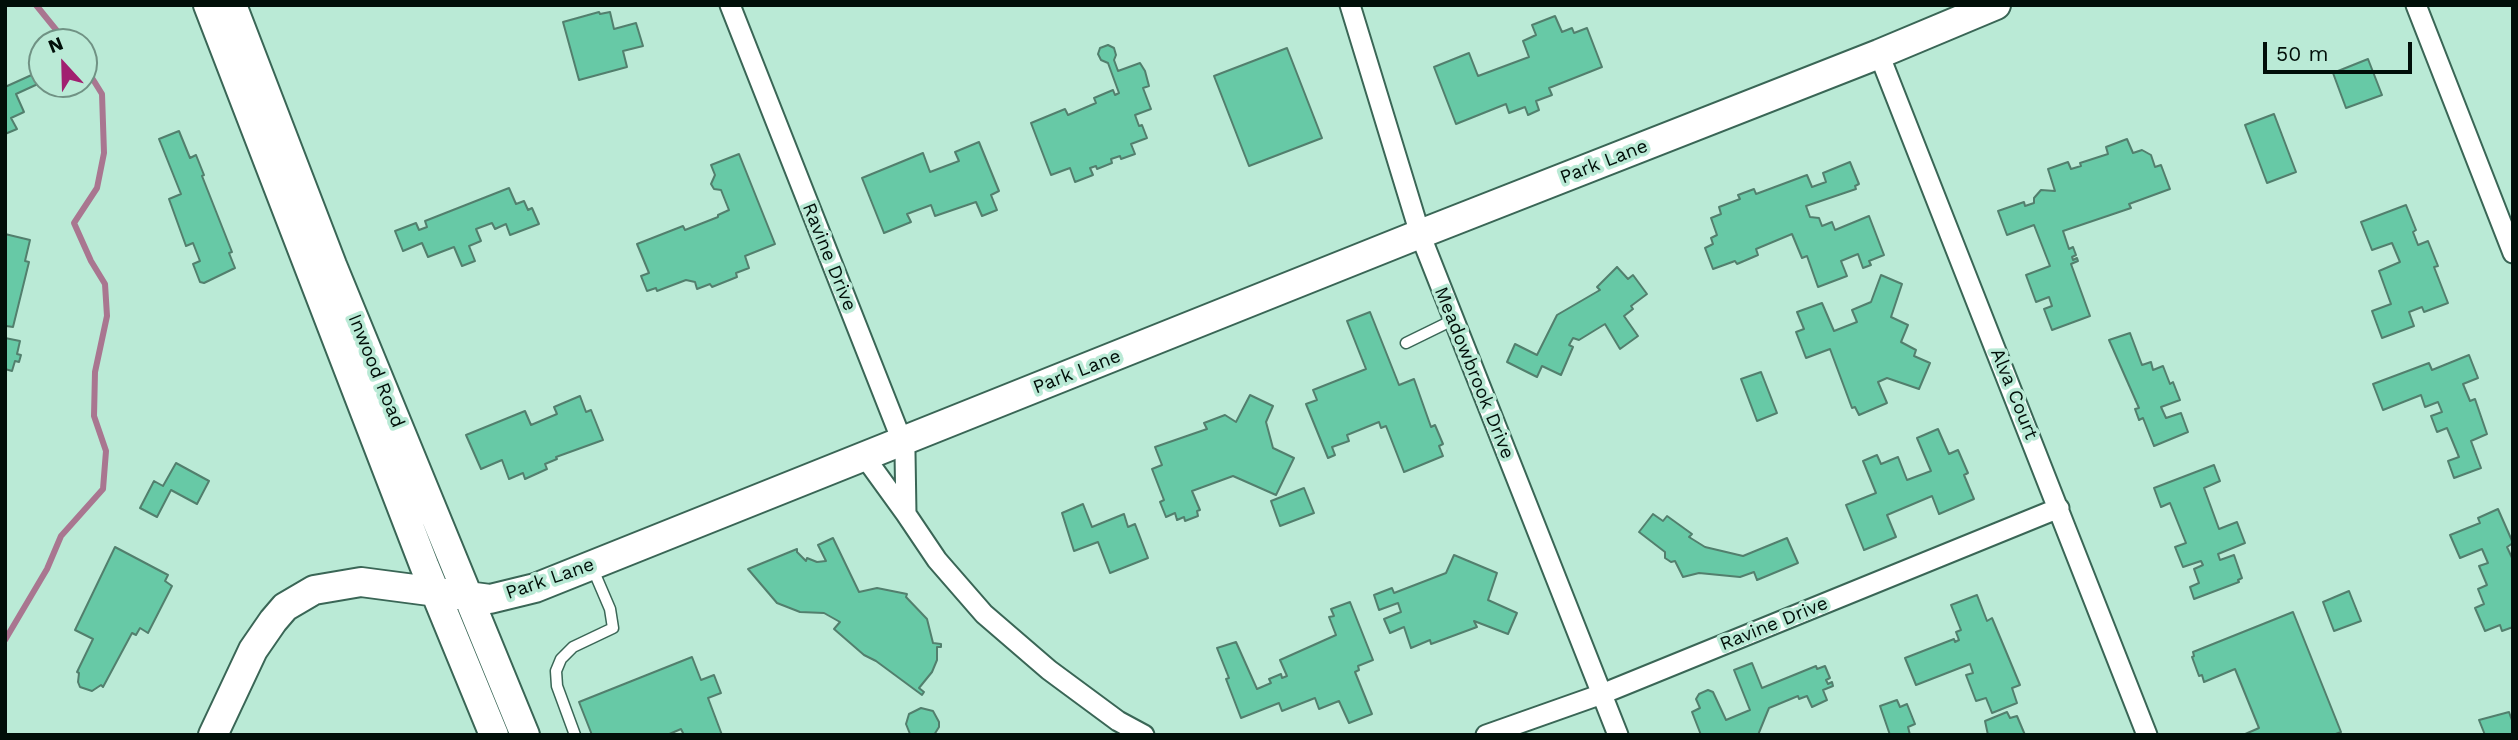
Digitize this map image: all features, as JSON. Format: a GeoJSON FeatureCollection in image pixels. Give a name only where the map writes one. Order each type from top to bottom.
{"type":"FeatureCollection","features":[{"type":"Feature","properties":{"kind":"street","name":"Inwood Road"},"geometry":{"type":"LineString","coordinates":[[208,5],[239,55],[322,269],[435,592],[494,735]]}},
{"type":"Feature","properties":{"kind":"street","name":"Inwood Road"},"geometry":{"type":"LineString","coordinates":[[232,5],[239,55]]}},
{"type":"Feature","properties":{"kind":"street","name":"Ravine Drive"},"geometry":{"type":"LineString","coordinates":[[730,5],[902,441],[905,453],[906,514]]}},
{"type":"Feature","properties":{"kind":"street","name":"Meadowbrook Drive"},"geometry":{"type":"LineString","coordinates":[[1350,5],[1420,234],[1618,735]]}},
{"type":"Feature","properties":{"kind":"street","name":"Park Lane"},"geometry":{"type":"LineString","coordinates":[[213,735],[253,650],[285,607],[314,590],[361,582],[468,597],[512,595],[592,566],[1420,234],[1880,54],[1996,5]]}},
{"type":"Feature","properties":{"kind":"street"},"geometry":{"type":"LineString","coordinates":[[2416,5],[2513,253]]}},
{"type":"Feature","properties":{"kind":"street","name":"Alva Court"},"geometry":{"type":"LineString","coordinates":[[1880,54],[2147,735]]}},
{"type":"Feature","properties":{"kind":"street","name":"Inwood Road"},"geometry":{"type":"LineString","coordinates":[[322,269],[468,597],[526,735]]}},
{"type":"Feature","properties":{"kind":"street"},"geometry":{"type":"LineString","coordinates":[[864,456],[937,560],[984,614],[1049,670],[1118,721],[1144,735]]}},
{"type":"Feature","properties":{"kind":"street","name":"Ravine Drive"},"geometry":{"type":"LineString","coordinates":[[1486,735],[1602,694],[2059,508]]}},
{"type":"Feature","properties":{"kind":"lane"},"geometry":{"type":"LineString","coordinates":[[1406,343],[1453,320]]}},
{"type":"Feature","properties":{"kind":"lane"},"geometry":{"type":"LineString","coordinates":[[575,735],[557,686],[556,671],[561,659],[573,647],[613,628],[610,609],[592,566]]}},
{"type":"Feature","properties":{"kind":"building"},"geometry":{"type":"Polygon","coordinates":[[[599,12],[610,12],[614,29],[636,23],[643,46],[623,51],[627,67],[579,80],[563,22],[599,12]]]}},
{"type":"Feature","properties":{"kind":"building"},"geometry":{"type":"Polygon","coordinates":[[[1555,16],[1562,32],[1572,28],[1574,33],[1587,28],[1602,67],[1549,88],[1552,95],[1536,101],[1539,110],[1528,115],[1525,107],[1509,113],[1506,104],[1456,124],[1434,67],[1469,53],[1478,76],[1529,57],[1523,41],[1536,35],[1532,25],[1555,16]]]}},
{"type":"Feature","properties":{"kind":"building"},"geometry":{"type":"Polygon","coordinates":[[[1108,45],[1114,48],[1118,71],[1140,63],[1145,71],[1149,86],[1143,88],[1151,109],[1135,115],[1147,138],[1131,144],[1135,154],[1111,159],[1112,163],[1097,169],[1096,166],[1090,168],[1093,175],[1075,182],[1070,168],[1051,175],[1031,123],[1065,109],[1068,115],[1096,103],[1094,98],[1113,90],[1115,95],[1119,93],[1108,63],[1101,60],[1098,54],[1100,48],[1108,45]]]}},
{"type":"Feature","properties":{"kind":"building"},"geometry":{"type":"Polygon","coordinates":[[[1287,48],[1322,138],[1249,166],[1214,76],[1287,48]]]}},
{"type":"Feature","properties":{"kind":"building"},"geometry":{"type":"Polygon","coordinates":[[[2368,59],[2382,95],[2346,108],[2333,73],[2368,59]]]}},
{"type":"Feature","properties":{"kind":"building"},"geometry":{"type":"Polygon","coordinates":[[[28,77],[28,88],[16,94],[24,112],[11,118],[17,129],[5,134],[5,87],[28,77]]]}},
{"type":"Feature","properties":{"kind":"building"},"geometry":{"type":"Polygon","coordinates":[[[2274,114],[2296,172],[2267,183],[2245,125],[2274,114]]]}},
{"type":"Feature","properties":{"kind":"building"},"geometry":{"type":"Polygon","coordinates":[[[179,131],[190,158],[196,155],[232,252],[229,253],[235,268],[204,283],[200,282],[193,264],[200,261],[193,243],[186,246],[169,199],[181,194],[159,139],[179,131]]]}},
{"type":"Feature","properties":{"kind":"building"},"geometry":{"type":"Polygon","coordinates":[[[2127,139],[2133,153],[2142,150],[2151,155],[2155,167],[2161,165],[2170,189],[2129,204],[2131,208],[2063,231],[2069,249],[2073,247],[2076,255],[2072,257],[2073,260],[2077,258],[2078,261],[2071,264],[2090,316],[2052,330],[2044,309],[2052,306],[2049,297],[2036,302],[2026,275],[2050,266],[2034,225],[2007,235],[1998,211],[2024,202],[2025,206],[2034,203],[2034,198],[2041,190],[2055,191],[2048,169],[2068,162],[2071,169],[2081,166],[2080,163],[2108,154],[2106,147],[2127,139]]]}},
{"type":"Feature","properties":{"kind":"building"},"geometry":{"type":"Polygon","coordinates":[[[979,142],[999,191],[991,195],[997,210],[982,216],[976,202],[935,216],[931,205],[907,214],[911,222],[884,233],[862,178],[923,153],[930,172],[959,161],[955,152],[979,142]]]}},
{"type":"Feature","properties":{"kind":"building"},"geometry":{"type":"Polygon","coordinates":[[[739,154],[775,244],[745,256],[749,268],[736,273],[737,277],[712,287],[710,284],[697,289],[695,282],[686,280],[657,291],[656,288],[647,291],[641,276],[649,273],[637,244],[683,226],[685,230],[729,210],[721,190],[714,189],[711,184],[715,175],[711,165],[739,154]]]}},
{"type":"Feature","properties":{"kind":"building"},"geometry":{"type":"Polygon","coordinates":[[[1850,162],[1859,184],[1855,186],[1856,189],[1806,206],[1810,217],[1819,218],[1822,226],[1832,222],[1835,230],[1869,216],[1884,255],[1869,261],[1871,265],[1863,268],[1858,254],[1841,261],[1847,276],[1818,287],[1807,256],[1802,258],[1792,234],[1756,249],[1758,255],[1737,264],[1735,261],[1713,269],[1705,248],[1713,244],[1711,238],[1717,235],[1711,218],[1721,214],[1719,207],[1740,199],[1738,195],[1754,189],[1756,194],[1807,175],[1812,187],[1826,182],[1823,173],[1850,162]]]}},
{"type":"Feature","properties":{"kind":"building"},"geometry":{"type":"Polygon","coordinates":[[[509,188],[516,204],[524,201],[528,210],[532,208],[539,224],[510,235],[506,224],[495,229],[492,223],[476,229],[481,241],[469,246],[475,261],[462,266],[454,247],[428,257],[422,243],[403,251],[395,231],[416,223],[419,230],[427,227],[425,221],[509,188]]]}},
{"type":"Feature","properties":{"kind":"building"},"geometry":{"type":"Polygon","coordinates":[[[2406,205],[2416,230],[2413,232],[2418,245],[2428,241],[2438,266],[2434,267],[2448,303],[2424,312],[2422,307],[2409,312],[2414,326],[2382,338],[2372,311],[2391,304],[2379,271],[2400,262],[2392,243],[2372,250],[2361,222],[2406,205]]]}},
{"type":"Feature","properties":{"kind":"building"},"geometry":{"type":"Polygon","coordinates":[[[5,234],[30,240],[25,261],[29,262],[13,327],[5,328],[5,234]]]}},
{"type":"Feature","properties":{"kind":"building"},"geometry":{"type":"Polygon","coordinates":[[[1617,267],[1628,279],[1633,275],[1647,294],[1631,306],[1633,309],[1624,316],[1638,336],[1620,349],[1605,324],[1579,340],[1573,338],[1569,345],[1573,347],[1561,375],[1542,366],[1537,377],[1507,362],[1515,344],[1537,355],[1557,315],[1600,290],[1597,287],[1617,267]]]}},
{"type":"Feature","properties":{"kind":"building"},"geometry":{"type":"Polygon","coordinates":[[[1881,275],[1902,284],[1891,317],[1908,325],[1901,342],[1916,350],[1914,356],[1930,363],[1919,389],[1887,378],[1878,382],[1887,403],[1859,415],[1855,407],[1852,408],[1830,349],[1806,358],[1796,332],[1804,329],[1797,312],[1822,303],[1834,331],[1857,322],[1852,310],[1871,302],[1881,275]]]}},
{"type":"Feature","properties":{"kind":"building"},"geometry":{"type":"Polygon","coordinates":[[[1370,312],[1399,385],[1414,379],[1431,427],[1435,425],[1443,444],[1439,446],[1443,456],[1404,472],[1386,426],[1381,428],[1379,422],[1347,435],[1349,441],[1332,447],[1335,455],[1328,458],[1306,404],[1317,400],[1313,390],[1366,369],[1347,321],[1370,312]]]}},
{"type":"Feature","properties":{"kind":"building"},"geometry":{"type":"Polygon","coordinates":[[[2130,333],[2142,365],[2151,362],[2153,370],[2163,366],[2170,384],[2173,382],[2180,400],[2161,407],[2166,418],[2181,413],[2188,432],[2154,446],[2143,418],[2139,420],[2135,409],[2139,408],[2109,340],[2130,333]]]}},
{"type":"Feature","properties":{"kind":"building"},"geometry":{"type":"Polygon","coordinates":[[[5,338],[20,341],[17,354],[21,355],[19,362],[15,361],[12,371],[5,369],[5,338]]]}},
{"type":"Feature","properties":{"kind":"building"},"geometry":{"type":"Polygon","coordinates":[[[2469,355],[2478,378],[2463,384],[2470,401],[2475,399],[2487,434],[2471,441],[2481,468],[2454,478],[2448,461],[2459,457],[2447,428],[2437,432],[2431,416],[2442,412],[2438,402],[2425,407],[2421,395],[2383,410],[2373,384],[2429,363],[2432,370],[2469,355]]]}},
{"type":"Feature","properties":{"kind":"building"},"geometry":{"type":"Polygon","coordinates":[[[1761,372],[1777,413],[1757,421],[1741,379],[1761,372]]]}},
{"type":"Feature","properties":{"kind":"building"},"geometry":{"type":"Polygon","coordinates":[[[1250,395],[1273,406],[1266,422],[1273,448],[1294,458],[1276,495],[1233,476],[1192,491],[1200,510],[1197,511],[1198,516],[1185,521],[1184,517],[1177,520],[1175,513],[1166,517],[1160,502],[1164,500],[1152,469],[1162,465],[1155,447],[1207,429],[1204,423],[1225,415],[1236,422],[1250,395]]]}},
{"type":"Feature","properties":{"kind":"building"},"geometry":{"type":"Polygon","coordinates":[[[580,396],[586,412],[591,410],[603,440],[556,457],[557,459],[545,464],[547,469],[525,479],[523,473],[509,479],[502,460],[481,469],[466,435],[525,411],[531,425],[557,414],[554,407],[580,396]]]}},
{"type":"Feature","properties":{"kind":"building"},"geometry":{"type":"Polygon","coordinates":[[[1938,429],[1949,454],[1958,450],[1968,473],[1964,475],[1974,499],[1939,514],[1932,496],[1887,515],[1896,537],[1864,550],[1846,505],[1876,493],[1863,461],[1877,455],[1881,464],[1898,457],[1907,480],[1931,471],[1917,438],[1938,429]]]}},
{"type":"Feature","properties":{"kind":"building"},"geometry":{"type":"Polygon","coordinates":[[[176,463],[209,481],[197,504],[171,490],[157,517],[140,508],[154,481],[163,486],[176,463]]]}},
{"type":"Feature","properties":{"kind":"building"},"geometry":{"type":"Polygon","coordinates":[[[2214,465],[2220,481],[2204,488],[2219,529],[2237,522],[2245,543],[2218,554],[2220,560],[2234,555],[2242,578],[2239,582],[2194,599],[2190,587],[2199,583],[2194,569],[2203,565],[2201,561],[2183,567],[2175,547],[2186,543],[2170,503],[2161,507],[2154,488],[2214,465]]]}},
{"type":"Feature","properties":{"kind":"building"},"geometry":{"type":"Polygon","coordinates":[[[1304,488],[1314,513],[1280,526],[1271,501],[1304,488]]]}},
{"type":"Feature","properties":{"kind":"building"},"geometry":{"type":"Polygon","coordinates":[[[1083,504],[1092,527],[1124,514],[1128,527],[1135,524],[1148,558],[1110,573],[1098,542],[1074,551],[1062,513],[1083,504]]]}},
{"type":"Feature","properties":{"kind":"building"},"geometry":{"type":"Polygon","coordinates":[[[2498,509],[2513,543],[2507,547],[2513,560],[2513,627],[2502,631],[2500,625],[2485,631],[2475,608],[2484,604],[2478,589],[2487,585],[2479,566],[2488,563],[2482,549],[2460,558],[2450,535],[2480,523],[2478,518],[2498,509]]]}},
{"type":"Feature","properties":{"kind":"building"},"geometry":{"type":"Polygon","coordinates":[[[1653,514],[1663,521],[1667,516],[1692,534],[1689,537],[1705,547],[1743,556],[1787,538],[1798,563],[1757,580],[1754,572],[1740,577],[1699,573],[1683,577],[1675,561],[1671,562],[1665,558],[1665,552],[1639,532],[1653,514]]]}},
{"type":"Feature","properties":{"kind":"building"},"geometry":{"type":"Polygon","coordinates":[[[833,538],[859,592],[877,588],[907,594],[906,597],[927,619],[933,643],[941,644],[941,647],[937,647],[937,660],[932,672],[919,688],[924,692],[922,695],[864,655],[834,629],[840,622],[824,613],[800,612],[777,603],[748,569],[797,549],[806,561],[807,558],[817,562],[826,561],[818,545],[833,538]]]}},
{"type":"Feature","properties":{"kind":"building"},"geometry":{"type":"Polygon","coordinates":[[[115,547],[168,575],[165,581],[172,586],[148,633],[140,628],[136,635],[132,633],[103,687],[101,685],[92,691],[80,687],[77,672],[93,639],[75,630],[115,547]]]}},
{"type":"Feature","properties":{"kind":"building"},"geometry":{"type":"Polygon","coordinates":[[[1454,555],[1497,573],[1488,600],[1517,613],[1508,634],[1474,621],[1477,627],[1431,644],[1430,640],[1411,648],[1404,627],[1390,633],[1384,619],[1401,612],[1398,603],[1379,610],[1374,595],[1392,588],[1394,593],[1446,573],[1454,555]]]}},
{"type":"Feature","properties":{"kind":"building"},"geometry":{"type":"Polygon","coordinates":[[[2349,591],[2361,621],[2334,631],[2323,602],[2349,591]]]}},
{"type":"Feature","properties":{"kind":"building"},"geometry":{"type":"Polygon","coordinates":[[[1977,595],[1987,621],[1992,618],[2020,685],[2012,688],[2017,703],[1992,713],[1986,698],[1976,701],[1966,675],[1973,673],[1970,664],[1916,685],[1905,658],[1954,639],[1955,642],[1959,640],[1956,632],[1961,630],[1951,605],[1977,595]]]}},
{"type":"Feature","properties":{"kind":"building"},"geometry":{"type":"Polygon","coordinates":[[[1350,602],[1373,660],[1358,666],[1359,670],[1355,672],[1372,714],[1349,723],[1339,701],[1319,709],[1315,698],[1282,711],[1279,703],[1241,718],[1217,648],[1236,642],[1257,689],[1271,683],[1269,679],[1281,674],[1282,678],[1287,676],[1280,660],[1336,635],[1329,617],[1334,616],[1331,609],[1350,602]]]}},
{"type":"Feature","properties":{"kind":"building"},"geometry":{"type":"Polygon","coordinates":[[[2293,612],[2341,732],[2333,735],[2243,735],[2259,728],[2235,669],[2204,682],[2192,657],[2193,652],[2293,612]]]}},
{"type":"Feature","properties":{"kind":"building"},"geometry":{"type":"Polygon","coordinates":[[[692,657],[701,680],[714,675],[721,693],[708,698],[722,735],[684,735],[681,729],[667,735],[592,735],[579,702],[692,657]]]}},
{"type":"Feature","properties":{"kind":"building"},"geometry":{"type":"Polygon","coordinates":[[[1752,663],[1762,688],[1816,666],[1817,669],[1825,666],[1830,678],[1826,680],[1828,684],[1832,682],[1833,686],[1823,690],[1827,700],[1812,707],[1807,696],[1799,699],[1798,696],[1769,708],[1758,735],[1701,735],[1692,712],[1700,708],[1696,699],[1699,694],[1708,690],[1713,692],[1726,720],[1750,710],[1734,670],[1752,663]]]}},
{"type":"Feature","properties":{"kind":"building"},"geometry":{"type":"Polygon","coordinates":[[[1897,700],[1900,707],[1907,704],[1915,724],[1908,727],[1910,735],[1890,735],[1880,706],[1897,700]]]}},
{"type":"Feature","properties":{"kind":"building"},"geometry":{"type":"Polygon","coordinates":[[[921,708],[933,711],[939,722],[934,735],[910,734],[906,724],[909,714],[921,708]]]}},
{"type":"Feature","properties":{"kind":"building"},"geometry":{"type":"Polygon","coordinates":[[[2007,712],[2010,718],[2017,716],[2025,735],[1988,735],[1985,721],[2007,712]]]}},
{"type":"Feature","properties":{"kind":"building"},"geometry":{"type":"Polygon","coordinates":[[[2509,712],[2513,735],[2485,735],[2479,720],[2509,712]]]}},
{"type":"Feature","properties":{"kind":"waterway"},"geometry":{"type":"LineString","coordinates":[[36,5],[55,28]]}},
{"type":"Feature","properties":{"kind":"waterway"},"geometry":{"type":"LineString","coordinates":[[5,640],[47,569],[61,536],[103,489],[106,451],[94,416],[95,372],[107,316],[105,284],[74,223],[97,188],[104,153],[102,94],[98,88]]}}]}
